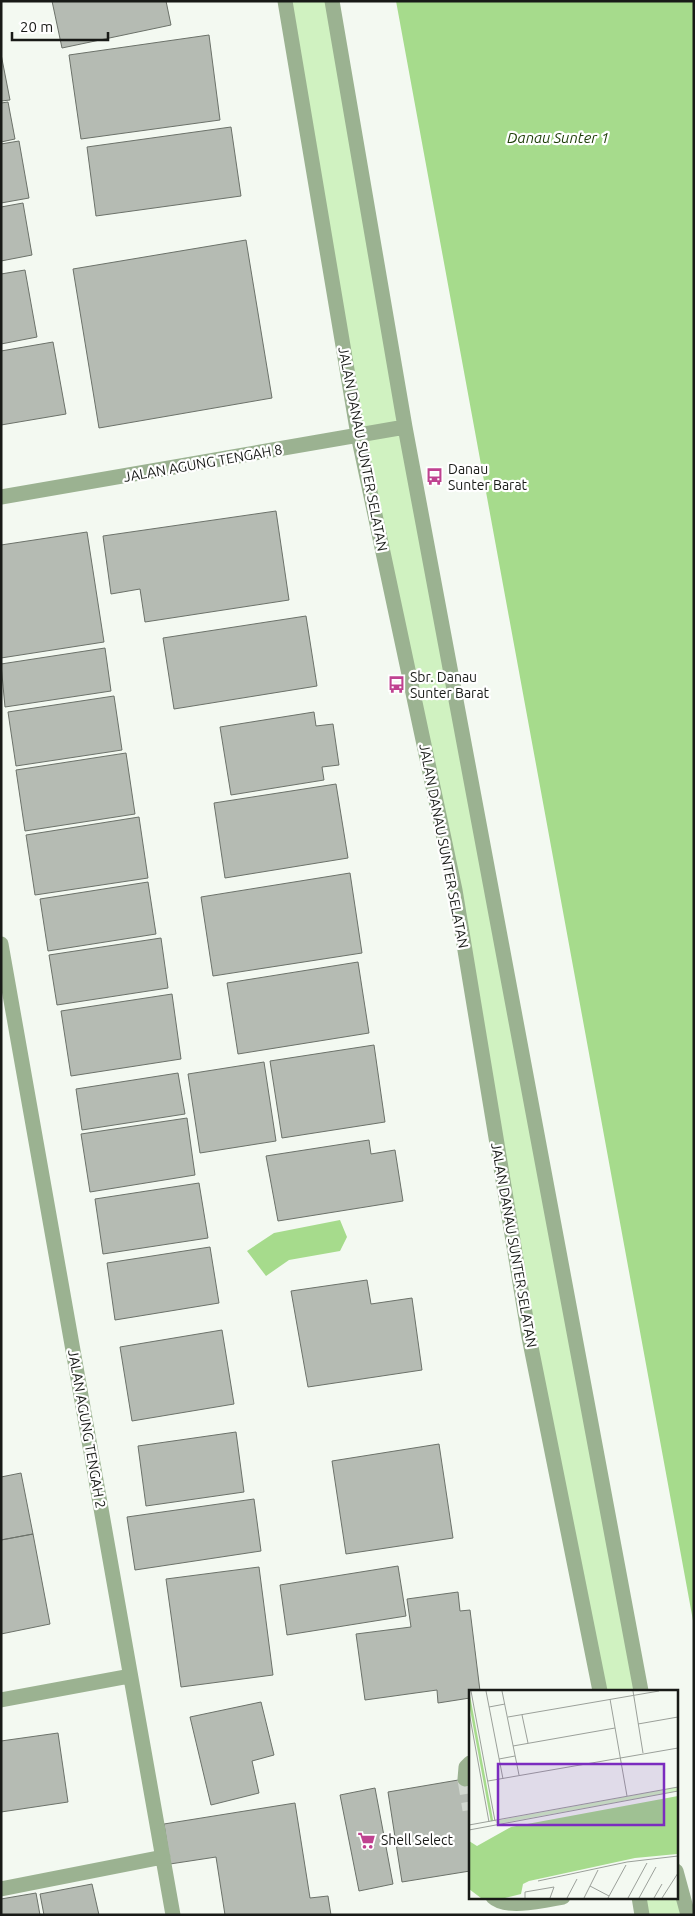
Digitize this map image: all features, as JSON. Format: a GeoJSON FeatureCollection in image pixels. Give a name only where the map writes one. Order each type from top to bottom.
{"type":"FeatureCollection","features":[{"type":"Feature","properties":{"kind":"street","name":"JALAN DANAU SUNTER SELATAN"},"geometry":{"type":"LineString","coordinates":[[285,1],[358,436],[455,890],[529,1337],[600,1690]]}},
{"type":"Feature","properties":{"kind":"street"},"geometry":{"type":"LineString","coordinates":[[332,1],[405,427],[641,1690]]}},
{"type":"Feature","properties":{"kind":"street","name":"JALAN AGUNG TENGAH 8"},"geometry":{"type":"LineString","coordinates":[[1,498],[405,427]]}},
{"type":"Feature","properties":{"kind":"street","name":"JALAN AGUNG TENGAH 2"},"geometry":{"type":"LineString","coordinates":[[1,944],[173,1915]]}},
{"type":"Feature","properties":{"kind":"street"},"geometry":{"type":"LineString","coordinates":[[1,1700],[130,1676]]}},
{"type":"Feature","properties":{"kind":"street"},"geometry":{"type":"LineString","coordinates":[[465,1779],[466,1767],[469,1764]]}},
{"type":"Feature","properties":{"kind":"street"},"geometry":{"type":"LineString","coordinates":[[1,1889],[163,1857]]}},
{"type":"Feature","properties":{"kind":"street"},"geometry":{"type":"LineString","coordinates":[[678,1878],[688,1915]]}},
{"type":"Feature","properties":{"kind":"street"},"geometry":{"type":"LineString","coordinates":[[494,1898],[497,1901],[518,1904],[557,1898]]}},
{"type":"Feature","properties":{"kind":"street"},"geometry":{"type":"LineString","coordinates":[[639,1898],[642,1915]]}},
{"type":"Feature","properties":{"kind":"shaded area"},"geometry":{"type":"Polygon","coordinates":[[[285,1],[332,1],[641,1690],[599,1690],[455,890],[358,435],[285,1]]]}},
{"type":"Feature","properties":{"kind":"shaded area"},"geometry":{"type":"Polygon","coordinates":[[[639,1898],[677,1898],[688,1915],[642,1915],[639,1898]]]}},
{"type":"Feature","properties":{"kind":"water","name":"Danau Sunter 1"},"geometry":{"type":"Polygon","coordinates":[[[396,1],[694,1],[694,1626],[396,1]]]}},
{"type":"Feature","properties":{"kind":"water"},"geometry":{"type":"Polygon","coordinates":[[[340,1220],[347,1237],[340,1251],[289,1260],[266,1276],[247,1251],[274,1233],[340,1220]]]}},
{"type":"Feature","properties":{"kind":"building"},"geometry":{"type":"Polygon","coordinates":[[[52,1],[166,1],[171,25],[62,48],[52,1]]]}},
{"type":"Feature","properties":{"kind":"building"},"geometry":{"type":"Polygon","coordinates":[[[209,35],[220,120],[81,139],[69,55],[209,35]]]}},
{"type":"Feature","properties":{"kind":"building"},"geometry":{"type":"Polygon","coordinates":[[[1,54],[10,100],[1,101],[1,54]]]}},
{"type":"Feature","properties":{"kind":"building"},"geometry":{"type":"Polygon","coordinates":[[[8,102],[15,139],[1,142],[1,103],[8,102]]]}},
{"type":"Feature","properties":{"kind":"building"},"geometry":{"type":"Polygon","coordinates":[[[231,127],[241,196],[96,216],[87,147],[231,127]]]}},
{"type":"Feature","properties":{"kind":"building"},"geometry":{"type":"Polygon","coordinates":[[[19,141],[29,198],[1,203],[1,144],[19,141]]]}},
{"type":"Feature","properties":{"kind":"building"},"geometry":{"type":"Polygon","coordinates":[[[23,203],[32,255],[1,261],[1,207],[23,203]]]}},
{"type":"Feature","properties":{"kind":"building"},"geometry":{"type":"Polygon","coordinates":[[[246,240],[272,398],[99,428],[73,269],[246,240]]]}},
{"type":"Feature","properties":{"kind":"building"},"geometry":{"type":"Polygon","coordinates":[[[25,270],[37,337],[1,344],[1,274],[25,270]]]}},
{"type":"Feature","properties":{"kind":"building"},"geometry":{"type":"Polygon","coordinates":[[[53,342],[66,414],[1,425],[1,351],[53,342]]]}},
{"type":"Feature","properties":{"kind":"building"},"geometry":{"type":"Polygon","coordinates":[[[276,511],[289,600],[145,622],[140,589],[111,594],[103,536],[276,511]]]}},
{"type":"Feature","properties":{"kind":"building"},"geometry":{"type":"Polygon","coordinates":[[[87,532],[104,642],[1,658],[1,545],[87,532]]]}},
{"type":"Feature","properties":{"kind":"building"},"geometry":{"type":"Polygon","coordinates":[[[306,616],[317,686],[174,709],[163,638],[306,616]]]}},
{"type":"Feature","properties":{"kind":"building"},"geometry":{"type":"Polygon","coordinates":[[[105,648],[111,691],[5,707],[1,664],[105,648]]]}},
{"type":"Feature","properties":{"kind":"building"},"geometry":{"type":"Polygon","coordinates":[[[114,696],[122,750],[16,766],[8,712],[114,696]]]}},
{"type":"Feature","properties":{"kind":"building"},"geometry":{"type":"Polygon","coordinates":[[[314,712],[316,726],[333,724],[339,765],[322,767],[324,780],[231,795],[220,727],[314,712]]]}},
{"type":"Feature","properties":{"kind":"building"},"geometry":{"type":"Polygon","coordinates":[[[126,753],[135,814],[25,831],[16,770],[126,753]]]}},
{"type":"Feature","properties":{"kind":"building"},"geometry":{"type":"Polygon","coordinates":[[[336,784],[348,858],[225,878],[214,803],[336,784]]]}},
{"type":"Feature","properties":{"kind":"building"},"geometry":{"type":"Polygon","coordinates":[[[139,817],[148,878],[35,895],[26,835],[139,817]]]}},
{"type":"Feature","properties":{"kind":"building"},"geometry":{"type":"Polygon","coordinates":[[[350,873],[362,953],[213,976],[201,897],[350,873]]]}},
{"type":"Feature","properties":{"kind":"building"},"geometry":{"type":"Polygon","coordinates":[[[148,882],[156,934],[48,951],[40,899],[148,882]]]}},
{"type":"Feature","properties":{"kind":"building"},"geometry":{"type":"Polygon","coordinates":[[[161,938],[168,988],[57,1005],[49,955],[161,938]]]}},
{"type":"Feature","properties":{"kind":"building"},"geometry":{"type":"Polygon","coordinates":[[[358,962],[369,1033],[238,1054],[227,983],[358,962]]]}},
{"type":"Feature","properties":{"kind":"building"},"geometry":{"type":"Polygon","coordinates":[[[172,994],[181,1059],[71,1076],[61,1011],[172,994]]]}},
{"type":"Feature","properties":{"kind":"building"},"geometry":{"type":"Polygon","coordinates":[[[374,1045],[385,1122],[282,1138],[270,1061],[374,1045]]]}},
{"type":"Feature","properties":{"kind":"building"},"geometry":{"type":"Polygon","coordinates":[[[264,1062],[276,1141],[200,1153],[188,1074],[264,1062]]]}},
{"type":"Feature","properties":{"kind":"building"},"geometry":{"type":"Polygon","coordinates":[[[178,1073],[185,1114],[82,1130],[76,1089],[178,1073]]]}},
{"type":"Feature","properties":{"kind":"building"},"geometry":{"type":"Polygon","coordinates":[[[187,1118],[195,1175],[90,1192],[81,1134],[187,1118]]]}},
{"type":"Feature","properties":{"kind":"building"},"geometry":{"type":"Polygon","coordinates":[[[369,1140],[371,1154],[395,1150],[403,1201],[278,1221],[266,1156],[369,1140]]]}},
{"type":"Feature","properties":{"kind":"building"},"geometry":{"type":"Polygon","coordinates":[[[199,1183],[208,1238],[103,1254],[95,1199],[199,1183]]]}},
{"type":"Feature","properties":{"kind":"building"},"geometry":{"type":"Polygon","coordinates":[[[210,1247],[219,1303],[115,1320],[107,1263],[210,1247]]]}},
{"type":"Feature","properties":{"kind":"building"},"geometry":{"type":"Polygon","coordinates":[[[367,1280],[371,1304],[412,1298],[422,1370],[308,1387],[291,1291],[367,1280]]]}},
{"type":"Feature","properties":{"kind":"building"},"geometry":{"type":"Polygon","coordinates":[[[222,1330],[234,1404],[132,1421],[120,1347],[222,1330]]]}},
{"type":"Feature","properties":{"kind":"building"},"geometry":{"type":"Polygon","coordinates":[[[236,1432],[244,1492],[146,1506],[138,1446],[236,1432]]]}},
{"type":"Feature","properties":{"kind":"building"},"geometry":{"type":"Polygon","coordinates":[[[439,1444],[453,1538],[346,1554],[332,1461],[439,1444]]]}},
{"type":"Feature","properties":{"kind":"building"},"geometry":{"type":"Polygon","coordinates":[[[21,1473],[33,1534],[1,1540],[1,1477],[21,1473]]]}},
{"type":"Feature","properties":{"kind":"building"},"geometry":{"type":"Polygon","coordinates":[[[254,1499],[261,1551],[135,1570],[127,1517],[254,1499]]]}},
{"type":"Feature","properties":{"kind":"building"},"geometry":{"type":"Polygon","coordinates":[[[33,1534],[50,1624],[1,1634],[1,1540],[33,1534]]]}},
{"type":"Feature","properties":{"kind":"building"},"geometry":{"type":"Polygon","coordinates":[[[398,1566],[406,1616],[287,1635],[280,1585],[398,1566]]]}},
{"type":"Feature","properties":{"kind":"building"},"geometry":{"type":"Polygon","coordinates":[[[259,1567],[273,1675],[181,1687],[166,1579],[259,1567]]]}},
{"type":"Feature","properties":{"kind":"building"},"geometry":{"type":"Polygon","coordinates":[[[458,1592],[460,1611],[470,1610],[480,1690],[469,1690],[469,1698],[438,1703],[437,1690],[365,1700],[356,1634],[411,1627],[407,1599],[458,1592]]]}},
{"type":"Feature","properties":{"kind":"building"},"geometry":{"type":"Polygon","coordinates":[[[261,1702],[274,1755],[252,1761],[259,1793],[211,1805],[190,1717],[261,1702]]]}},
{"type":"Feature","properties":{"kind":"building"},"geometry":{"type":"Polygon","coordinates":[[[58,1733],[68,1802],[1,1812],[1,1741],[58,1733]]]}},
{"type":"Feature","properties":{"kind":"building"},"geometry":{"type":"Polygon","coordinates":[[[469,1778],[469,1871],[402,1882],[388,1792],[469,1778]]]}},
{"type":"Feature","properties":{"kind":"building","name":"Shell Select"},"geometry":{"type":"Polygon","coordinates":[[[375,1788],[393,1884],[359,1891],[340,1795],[375,1788]]]}},
{"type":"Feature","properties":{"kind":"building"},"geometry":{"type":"Polygon","coordinates":[[[295,1803],[310,1898],[328,1896],[331,1915],[225,1915],[216,1857],[170,1864],[164,1824],[295,1803]]]}},
{"type":"Feature","properties":{"kind":"building"},"geometry":{"type":"Polygon","coordinates":[[[92,1884],[99,1915],[44,1915],[40,1894],[92,1884]]]}},
{"type":"Feature","properties":{"kind":"building"},"geometry":{"type":"Polygon","coordinates":[[[36,1893],[40,1915],[1,1915],[1,1899],[36,1893]]]}},
{"type":"Feature","properties":{"kind":"tunnel"},"geometry":{"type":"LineString","coordinates":[[465,1779],[469,1804]]}},
{"type":"Feature","properties":{"kind":"place","name":"Danau Sunter Barat"},"geometry":{"type":"Point","coordinates":[434,477]}},
{"type":"Feature","properties":{"kind":"place","name":"Sbr. Danau Sunter Barat"},"geometry":{"type":"Point","coordinates":[396,685]}},
{"type":"Feature","properties":{"kind":"place","name":"Shell Select"},"geometry":{"type":"Point","coordinates":[367,1840]}}]}
